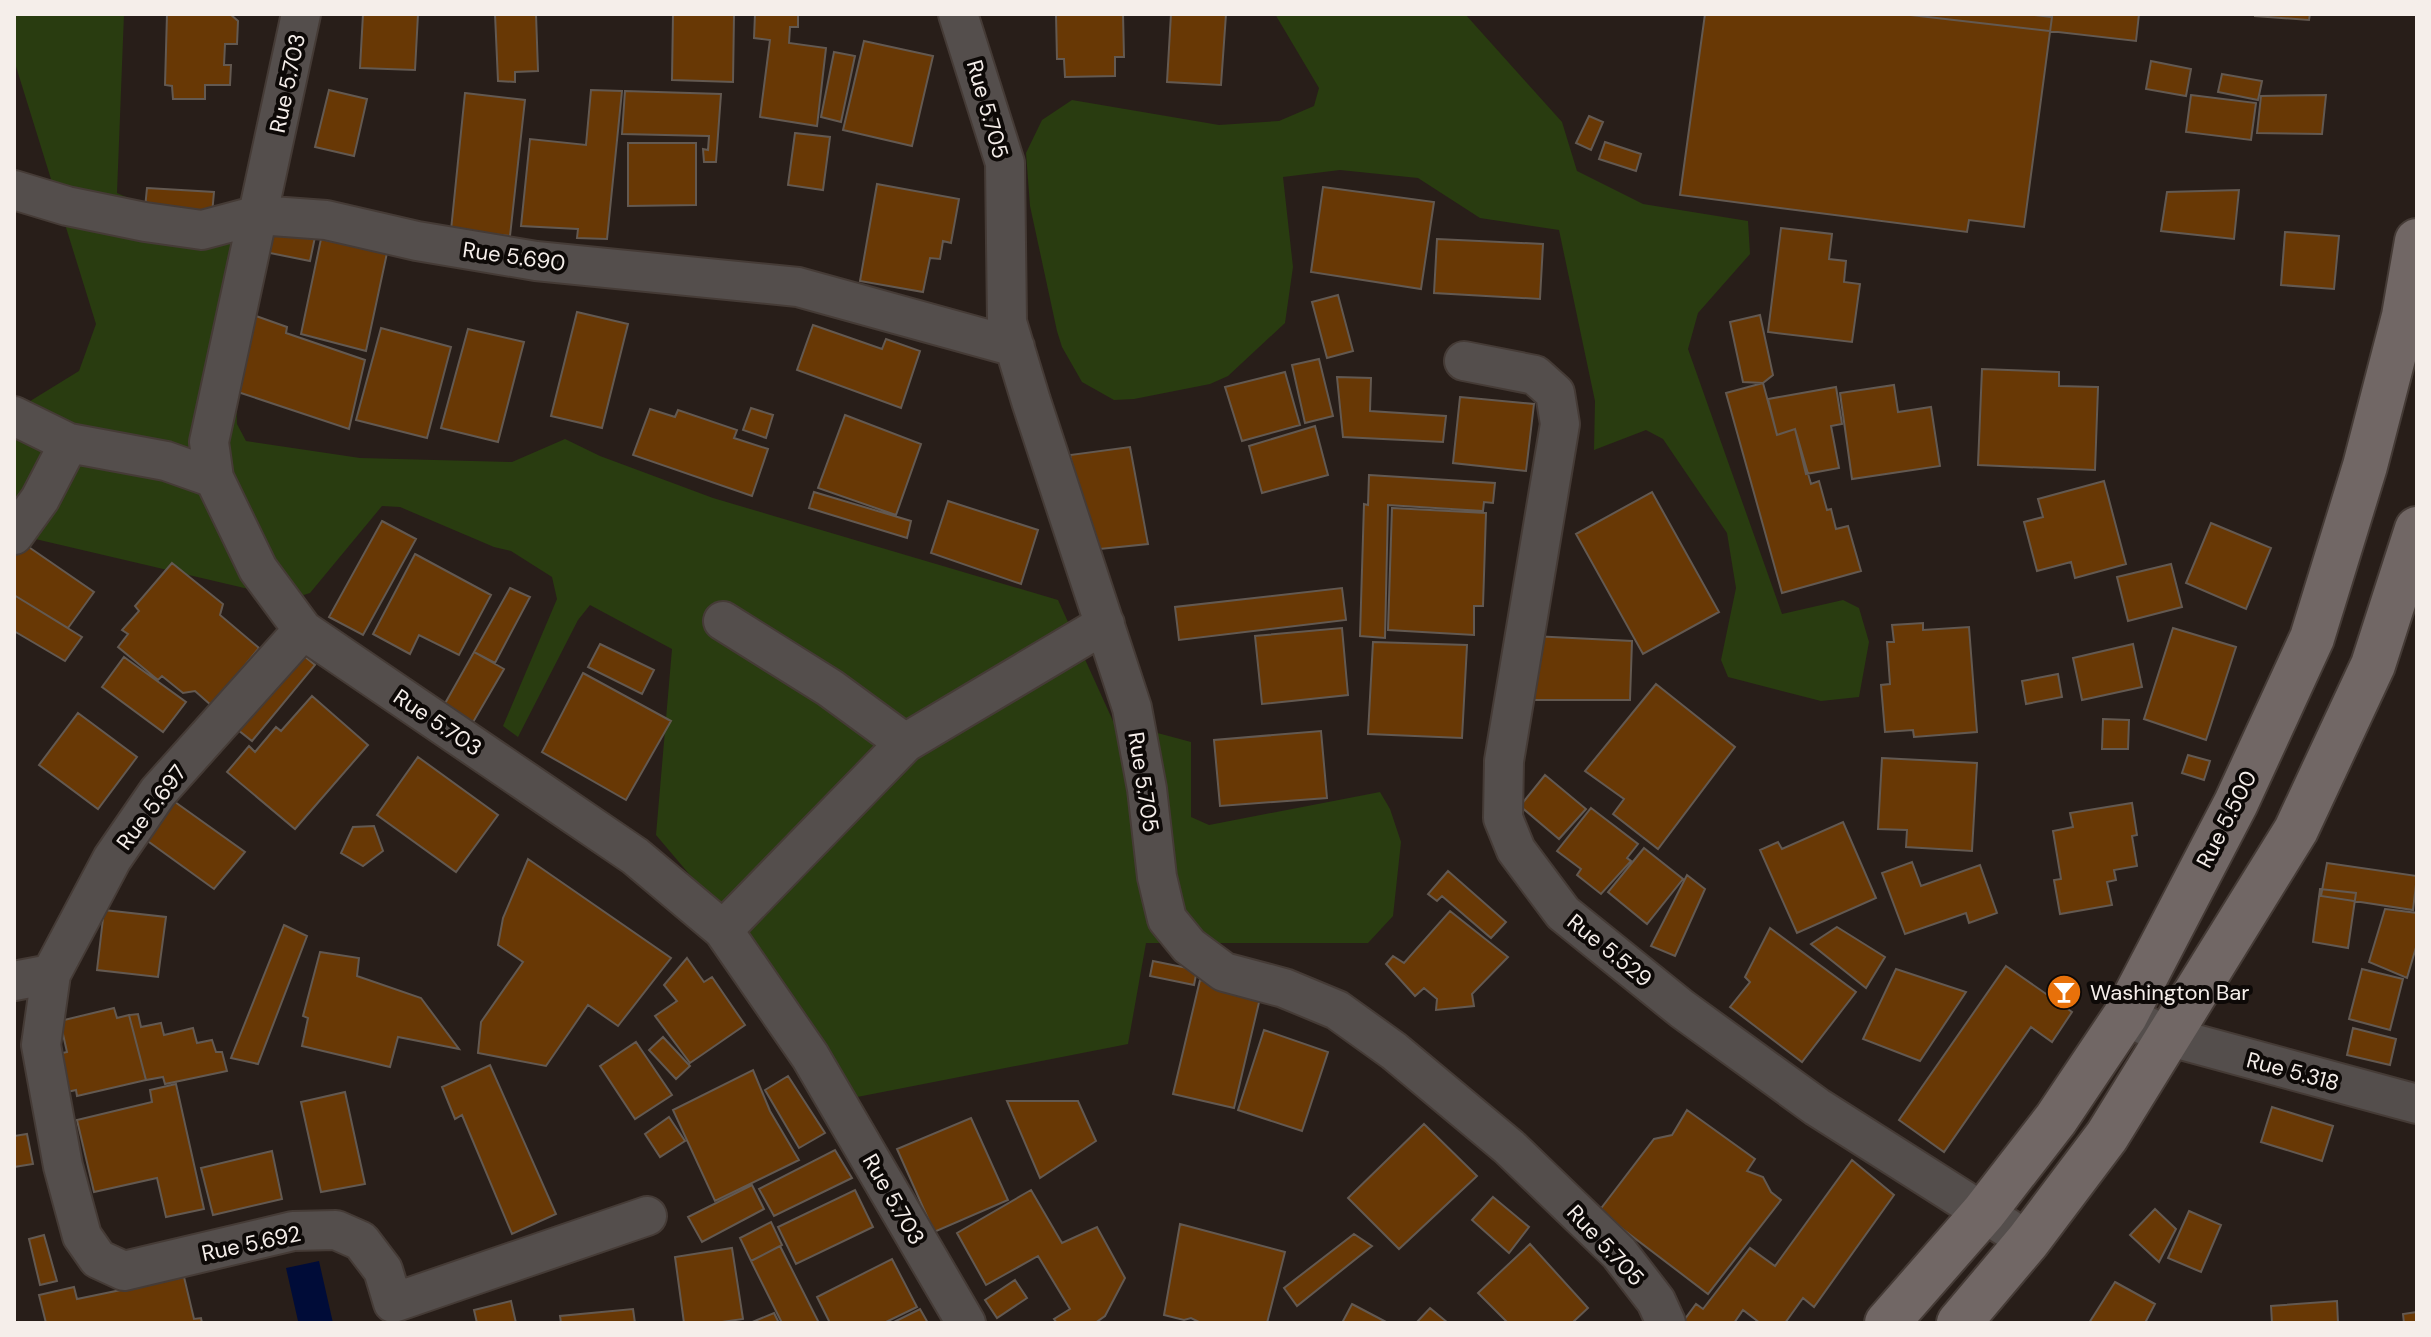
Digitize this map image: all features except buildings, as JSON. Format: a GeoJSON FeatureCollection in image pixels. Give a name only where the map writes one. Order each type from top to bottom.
{"type":"FeatureCollection","features":[{"type":"Feature","properties":{"kind":"main road","name":"Rue 5.500"},"geometry":{"type":"LineString","coordinates":[[1887,1323],[1984,1212],[2056,1119],[2125,1016],[2236,803],[2312,638],[2365,466],[2404,316],[2417,241]]}},
{"type":"Feature","properties":{"kind":"main road"},"geometry":{"type":"LineString","coordinates":[[1959,1323],[2028,1241],[2107,1136],[2296,830],[2373,665],[2417,529]]}},
{"type":"Feature","properties":{"kind":"street","name":"Rue 5.703"},"geometry":{"type":"LineString","coordinates":[[301,14],[209,442],[214,478],[258,569],[303,630],[635,856],[723,930],[810,1056],[966,1323]]}},
{"type":"Feature","properties":{"kind":"street","name":"Rue 5.705"},"geometry":{"type":"LineString","coordinates":[[958,14],[1005,163],[1007,322],[1132,708],[1147,789],[1157,877],[1167,919],[1189,946],[1224,972],[1284,988],[1337,1010],[1394,1051],[1509,1147],[1619,1253],[1656,1301],[1666,1323]]}},
{"type":"Feature","properties":{"kind":"street","name":"Rue 5.690"},"geometry":{"type":"LineString","coordinates":[[14,190],[67,206],[202,230],[258,215],[326,220],[417,241],[536,261],[798,287],[1015,347]]}},
{"type":"Feature","properties":{"kind":"street","name":"Rue 5.529"},"geometry":{"type":"LineString","coordinates":[[1464,361],[1535,375],[1555,393],[1560,424],[1504,761],[1503,818],[1516,850],[1563,913],[1682,1009],[1817,1107],[2028,1241]]}},
{"type":"Feature","properties":{"kind":"street"},"geometry":{"type":"LineString","coordinates":[[14,416],[69,443],[166,461],[214,478]]}},
{"type":"Feature","properties":{"kind":"street"},"geometry":{"type":"LineString","coordinates":[[14,535],[40,499],[69,443]]}},
{"type":"Feature","properties":{"kind":"street"},"geometry":{"type":"LineString","coordinates":[[723,621],[830,688],[905,743]]}},
{"type":"Feature","properties":{"kind":"street"},"geometry":{"type":"LineString","coordinates":[[723,930],[905,743],[1105,624]]}},
{"type":"Feature","properties":{"kind":"street","name":"Rue 5.697"},"geometry":{"type":"LineString","coordinates":[[51,974],[112,859],[158,792],[303,630]]}},
{"type":"Feature","properties":{"kind":"street"},"geometry":{"type":"LineString","coordinates":[[14,981],[51,974]]}},
{"type":"Feature","properties":{"kind":"street","name":"Rue 5.692"},"geometry":{"type":"LineString","coordinates":[[51,974],[41,1045],[63,1166],[82,1236],[98,1259],[124,1271],[293,1231],[336,1230],[361,1241],[383,1270],[395,1313],[647,1216]]}},
{"type":"Feature","properties":{"kind":"street","name":"Rue 5.318"},"geometry":{"type":"LineString","coordinates":[[2125,1016],[2170,1037],[2417,1104]]}},
{"type":"Feature","properties":{"kind":"green space"},"geometry":{"type":"Polygon","coordinates":[[[14,14],[124,14],[117,193],[202,230],[231,230],[237,424],[246,441],[360,458],[512,462],[565,439],[600,456],[713,498],[1058,600],[1113,721],[1191,742],[1191,817],[1209,825],[1380,792],[1390,809],[1401,842],[1393,916],[1368,943],[1146,943],[1128,1044],[852,1098],[794,998],[656,835],[672,649],[590,605],[578,620],[518,737],[503,726],[557,599],[552,577],[511,551],[494,547],[400,507],[382,506],[310,593],[291,599],[14,534],[14,411],[79,371],[96,324],[14,60],[14,14]]]}},
{"type":"Feature","properties":{"kind":"green space"},"geometry":{"type":"Polygon","coordinates":[[[1275,14],[1465,14],[1562,122],[1577,171],[1643,204],[1748,221],[1750,254],[1698,313],[1688,349],[1782,614],[1843,600],[1859,608],[1869,642],[1859,697],[1821,701],[1728,677],[1721,660],[1736,588],[1727,533],[1663,439],[1646,430],[1594,450],[1595,401],[1559,230],[1480,218],[1418,178],[1340,170],[1283,177],[1293,267],[1285,323],[1228,376],[1210,384],[1114,400],[1082,382],[1062,347],[1057,331],[1030,206],[1026,153],[1042,120],[1072,100],[1219,125],[1279,121],[1314,106],[1319,88],[1275,14]]]}},
{"type":"Feature","properties":{"kind":"water"},"geometry":{"type":"Polygon","coordinates":[[[319,1261],[333,1323],[295,1323],[298,1321],[286,1268],[319,1261]]]}},
{"type":"Feature","properties":{"kind":"place","name":"Washington Bar"},"geometry":{"type":"Point","coordinates":[2064,992]}}]}
